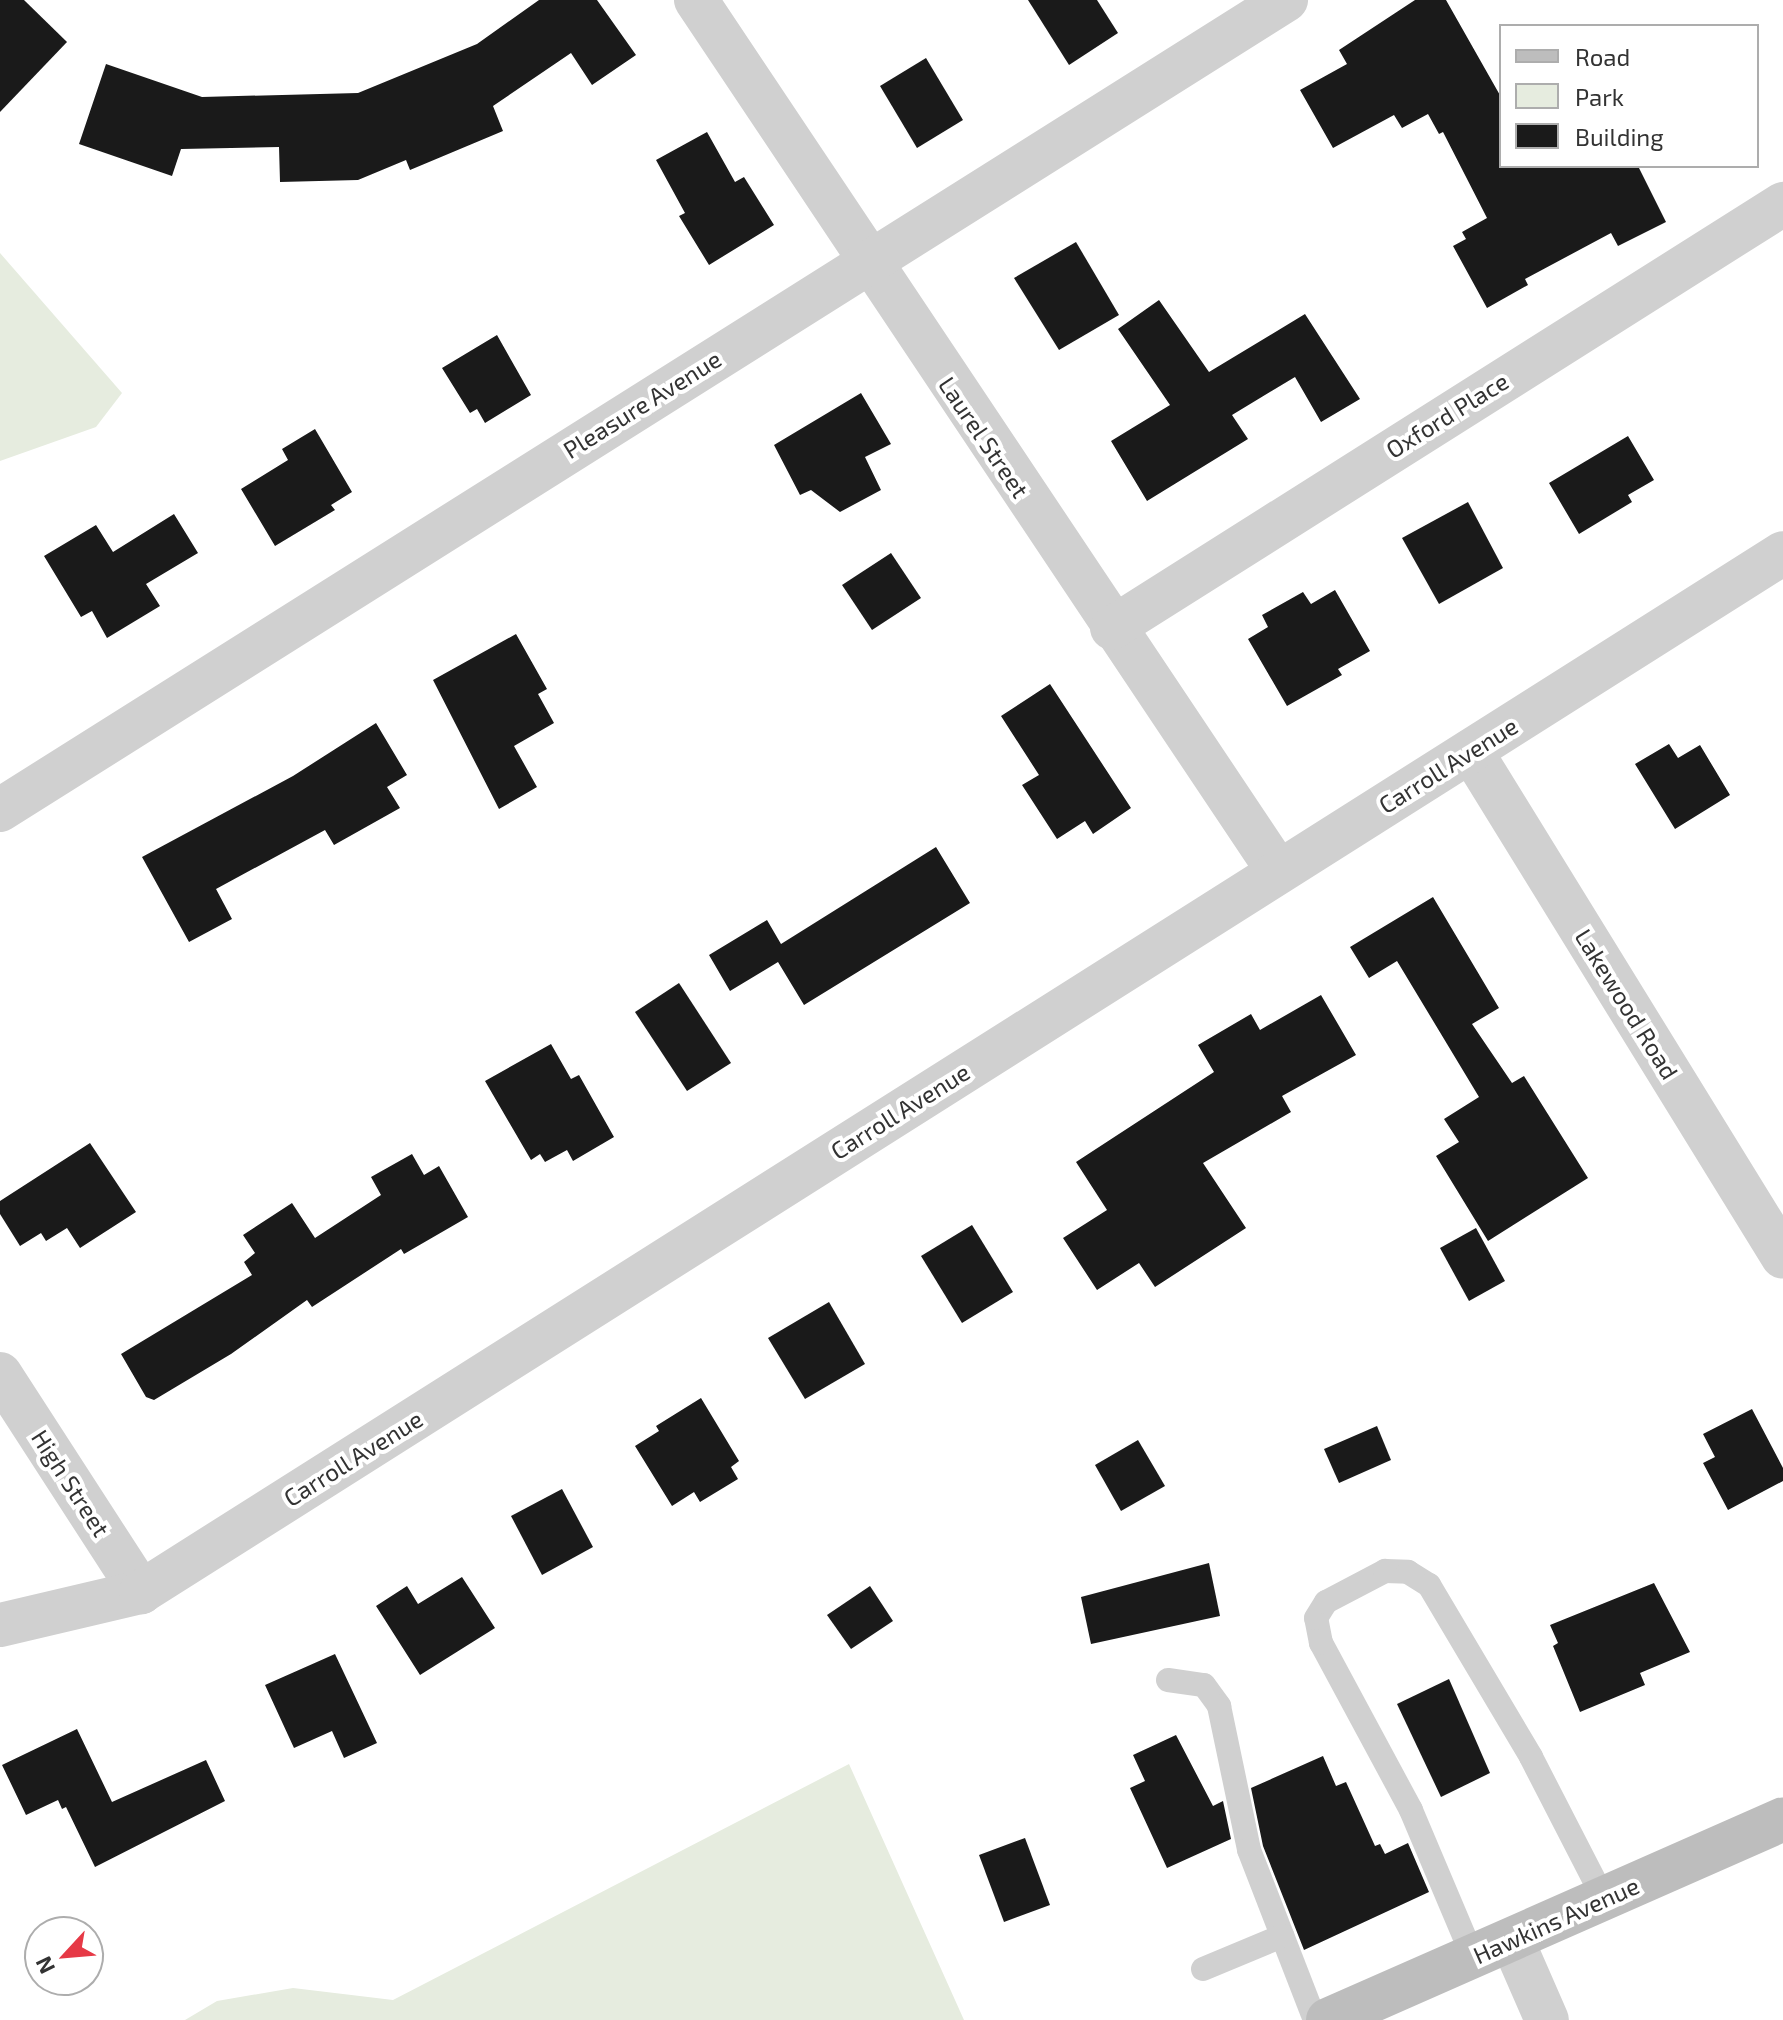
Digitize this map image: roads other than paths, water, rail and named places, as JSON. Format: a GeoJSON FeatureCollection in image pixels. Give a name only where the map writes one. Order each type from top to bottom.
{"type":"FeatureCollection","features":[{"type":"Feature","properties":{"kind":"street","name":"Laurel Street"},"geometry":{"type":"LineString","coordinates":[[696,0],[867,262],[1278,871]]}},
{"type":"Feature","properties":{"kind":"street","name":"Pleasure Avenue"},"geometry":{"type":"LineString","coordinates":[[0,810],[1286,0]]}},
{"type":"Feature","properties":{"kind":"street","name":"Oxford Place"},"geometry":{"type":"LineString","coordinates":[[1112,628],[1783,204]]}},
{"type":"Feature","properties":{"kind":"street","name":"Carroll Avenue"},"geometry":{"type":"LineString","coordinates":[[0,1625],[141,1592],[1783,553]]}},
{"type":"Feature","properties":{"kind":"street","name":"Lakewood Road"},"geometry":{"type":"LineString","coordinates":[[1471,751],[1783,1257]]}},
{"type":"Feature","properties":{"kind":"street","name":"High Street"},"geometry":{"type":"LineString","coordinates":[[0,1374],[141,1592]]}},
{"type":"Feature","properties":{"kind":"street","name":"Hawkins Avenue"},"geometry":{"type":"LineString","coordinates":[[1328,2020],[1783,1819]]}},
{"type":"Feature","properties":{"kind":"street"},"geometry":{"type":"LineString","coordinates":[[1492,1948],[1547,2020]]}},
{"type":"Feature","properties":{"kind":"lane"},"geometry":{"type":"LineString","coordinates":[[1492,1948],[1411,1810],[1321,1643],[1316,1618],[1326,1602],[1385,1571],[1408,1572],[1429,1585],[1531,1757],[1604,1899]]}},
{"type":"Feature","properties":{"kind":"lane"},"geometry":{"type":"LineString","coordinates":[[1168,1680],[1204,1685],[1219,1706],[1249,1850],[1315,2020]]}},
{"type":"Feature","properties":{"kind":"lane"},"geometry":{"type":"LineString","coordinates":[[1203,1969],[1282,1936]]}}]}
